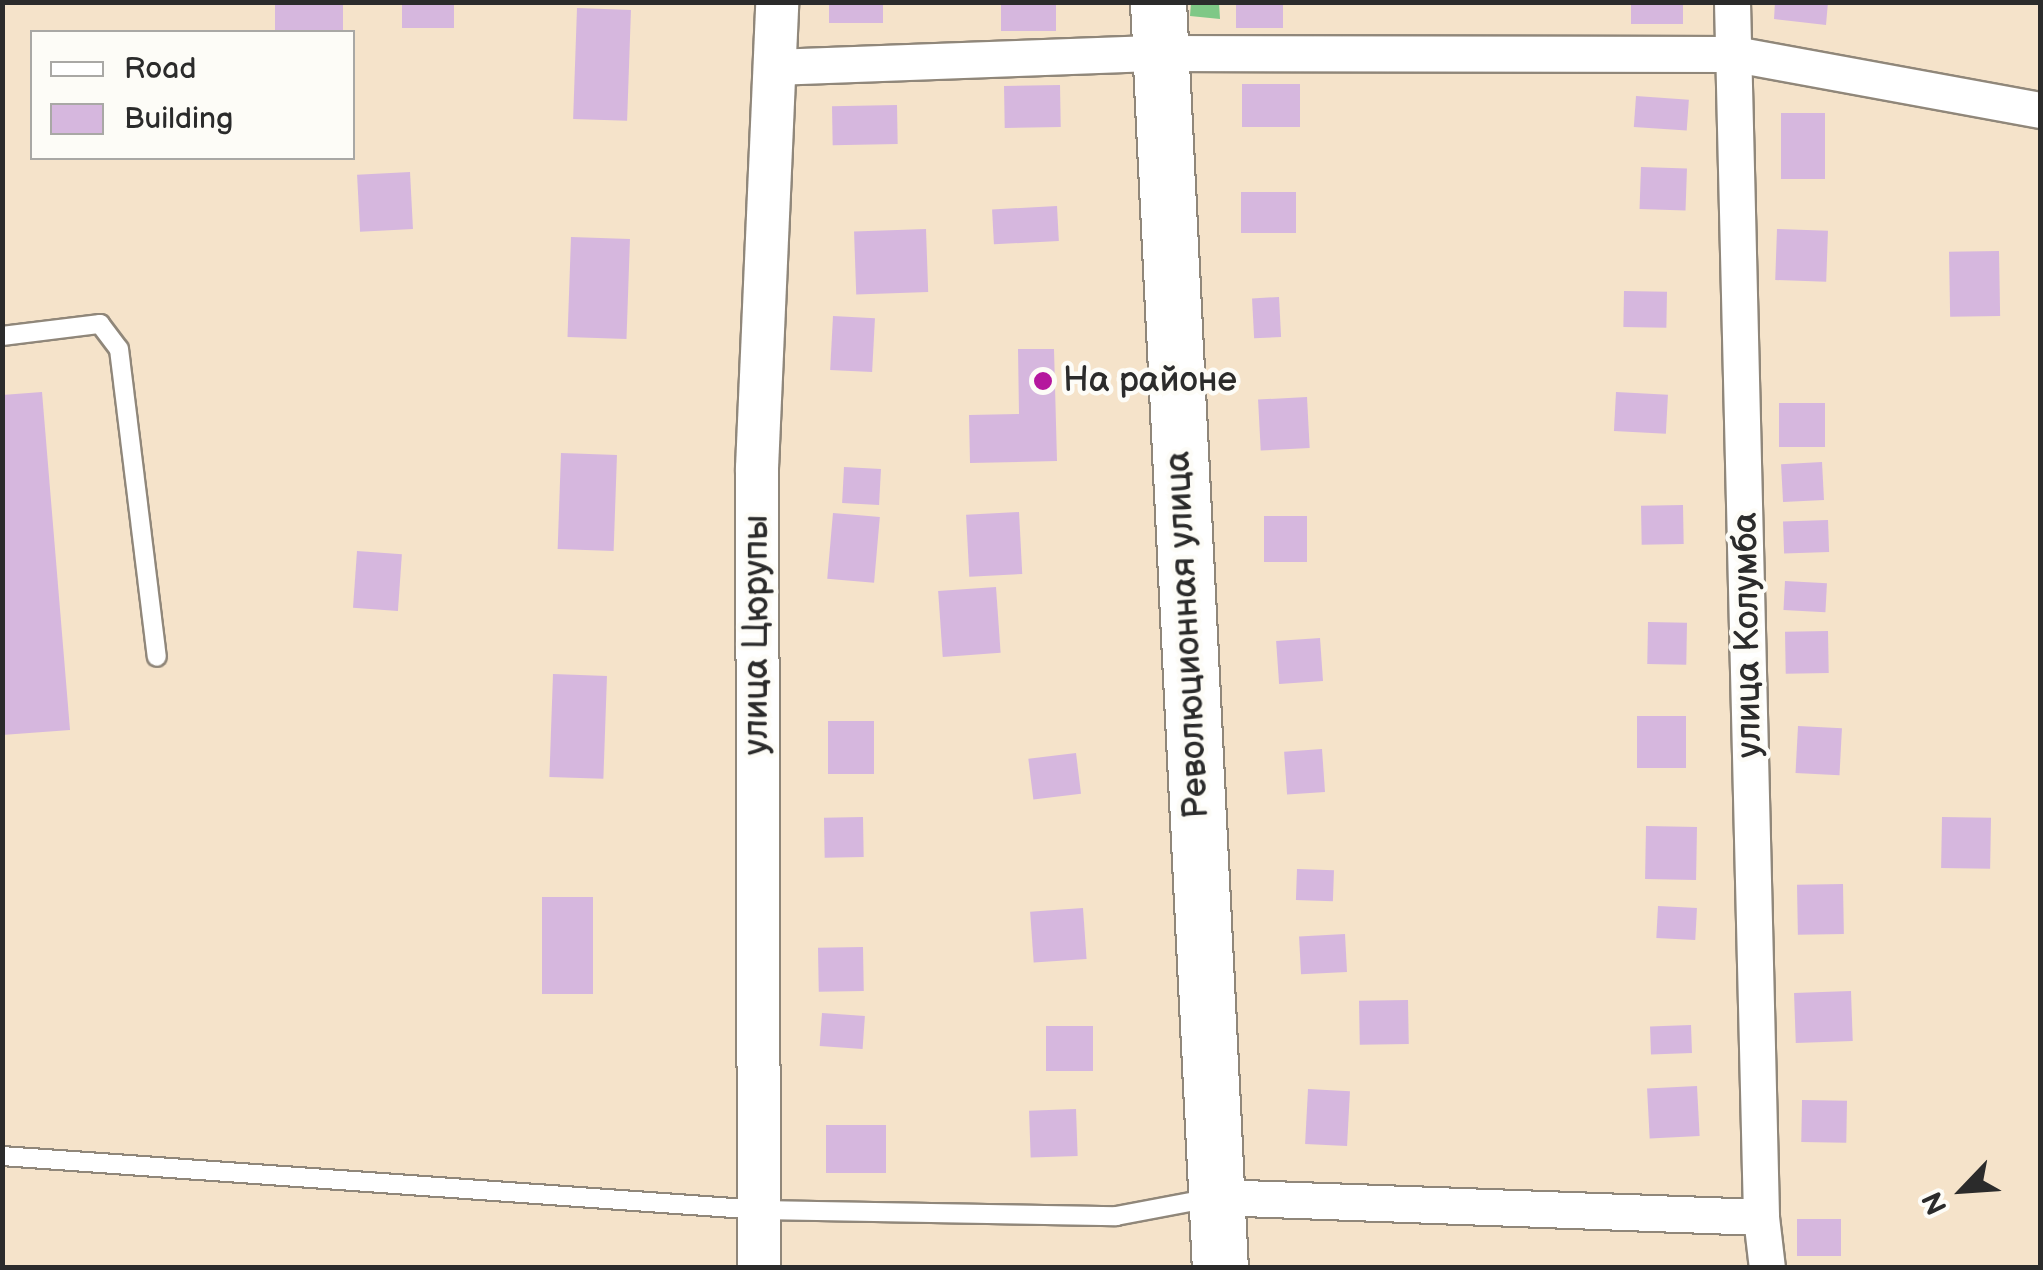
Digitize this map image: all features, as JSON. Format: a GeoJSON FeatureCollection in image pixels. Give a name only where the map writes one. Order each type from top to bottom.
{"type":"FeatureCollection","features":[{"type":"Feature","properties":{"kind":"main road","name":"Революционная улица"},"geometry":{"type":"LineString","coordinates":[[1158,28],[1220,1268]]}},
{"type":"Feature","properties":{"kind":"street","name":"улица Цюрупы"},"geometry":{"type":"LineString","coordinates":[[759,1268],[757,468],[777,2]]}},
{"type":"Feature","properties":{"kind":"street","name":"улица Колумба"},"geometry":{"type":"LineString","coordinates":[[1732,2],[1760,1217],[1767,1268]]}},
{"type":"Feature","properties":{"kind":"street"},"geometry":{"type":"LineString","coordinates":[[773,66],[1158,28],[1735,54],[2040,110]]}},
{"type":"Feature","properties":{"kind":"street"},"geometry":{"type":"LineString","coordinates":[[1216,1196],[1760,1217]]}},
{"type":"Feature","properties":{"kind":"lane"},"geometry":{"type":"LineString","coordinates":[[2,336],[100,324],[119,349],[157,657]]}},
{"type":"Feature","properties":{"kind":"lane"},"geometry":{"type":"LineString","coordinates":[[2,1156],[760,1210],[1116,1216],[1216,1196]]}},
{"type":"Feature","properties":{"kind":"green space"},"geometry":{"type":"Polygon","coordinates":[[[1191,3],[1219,3],[1220,19],[1190,16],[1191,3]]]}},
{"type":"Feature","properties":{"kind":"building"},"geometry":{"type":"Polygon","coordinates":[[[402,2],[454,2],[454,28],[402,28],[402,2]]]}},
{"type":"Feature","properties":{"kind":"building"},"geometry":{"type":"Polygon","coordinates":[[[829,2],[883,2],[883,23],[829,23],[829,2]]]}},
{"type":"Feature","properties":{"kind":"building"},"geometry":{"type":"Polygon","coordinates":[[[1001,2],[1056,2],[1056,31],[1001,31],[1001,2]]]}},
{"type":"Feature","properties":{"kind":"building"},"geometry":{"type":"Polygon","coordinates":[[[1236,2],[1283,2],[1283,28],[1236,28],[1236,2]]]}},
{"type":"Feature","properties":{"kind":"building"},"geometry":{"type":"Polygon","coordinates":[[[1631,2],[1683,2],[1683,24],[1631,24],[1631,2]]]}},
{"type":"Feature","properties":{"kind":"building"},"geometry":{"type":"Polygon","coordinates":[[[1775,2],[1828,2],[1826,25],[1774,19],[1775,2]]]}},
{"type":"Feature","properties":{"kind":"building"},"geometry":{"type":"Polygon","coordinates":[[[275,3],[343,3],[343,30],[275,30],[275,3]]]}},
{"type":"Feature","properties":{"kind":"building"},"geometry":{"type":"Polygon","coordinates":[[[577,8],[631,10],[627,121],[573,119],[577,8]]]}},
{"type":"Feature","properties":{"kind":"building"},"geometry":{"type":"Polygon","coordinates":[[[1242,84],[1300,84],[1300,127],[1242,127],[1242,84]]]}},
{"type":"Feature","properties":{"kind":"building"},"geometry":{"type":"Polygon","coordinates":[[[1060,85],[1061,127],[1005,128],[1004,86],[1060,85]]]}},
{"type":"Feature","properties":{"kind":"building"},"geometry":{"type":"Polygon","coordinates":[[[1636,96],[1689,100],[1687,131],[1634,127],[1636,96]]]}},
{"type":"Feature","properties":{"kind":"building"},"geometry":{"type":"Polygon","coordinates":[[[897,105],[898,144],[833,145],[832,106],[897,105]]]}},
{"type":"Feature","properties":{"kind":"building"},"geometry":{"type":"Polygon","coordinates":[[[1781,113],[1825,113],[1825,179],[1781,179],[1781,113]]]}},
{"type":"Feature","properties":{"kind":"building"},"geometry":{"type":"Polygon","coordinates":[[[1641,167],[1687,169],[1686,211],[1640,209],[1641,167]]]}},
{"type":"Feature","properties":{"kind":"building"},"geometry":{"type":"Polygon","coordinates":[[[410,172],[413,229],[360,232],[357,175],[410,172]]]}},
{"type":"Feature","properties":{"kind":"building"},"geometry":{"type":"Polygon","coordinates":[[[1241,192],[1296,192],[1296,233],[1241,233],[1241,192]]]}},
{"type":"Feature","properties":{"kind":"building"},"geometry":{"type":"Polygon","coordinates":[[[1057,206],[1059,241],[994,244],[992,209],[1057,206]]]}},
{"type":"Feature","properties":{"kind":"building"},"geometry":{"type":"Polygon","coordinates":[[[926,229],[928,292],[856,294],[854,232],[926,229]]]}},
{"type":"Feature","properties":{"kind":"building"},"geometry":{"type":"Polygon","coordinates":[[[1777,229],[1828,231],[1826,282],[1775,280],[1777,229]]]}},
{"type":"Feature","properties":{"kind":"building"},"geometry":{"type":"Polygon","coordinates":[[[571,237],[630,239],[626,339],[568,337],[571,237]]]}},
{"type":"Feature","properties":{"kind":"building"},"geometry":{"type":"Polygon","coordinates":[[[1999,251],[2000,316],[1950,317],[1949,252],[1999,251]]]}},
{"type":"Feature","properties":{"kind":"building"},"geometry":{"type":"Polygon","coordinates":[[[1624,291],[1667,292],[1666,328],[1623,327],[1624,291]]]}},
{"type":"Feature","properties":{"kind":"building"},"geometry":{"type":"Polygon","coordinates":[[[1279,297],[1281,337],[1254,338],[1252,298],[1279,297]]]}},
{"type":"Feature","properties":{"kind":"building"},"geometry":{"type":"Polygon","coordinates":[[[833,316],[875,318],[872,372],[830,370],[833,316]]]}},
{"type":"Feature","properties":{"kind":"building"},"geometry":{"type":"Polygon","coordinates":[[[1018,349],[1054,349],[1057,461],[970,463],[969,415],[1019,414],[1018,349]]]}},
{"type":"Feature","properties":{"kind":"building"},"geometry":{"type":"Polygon","coordinates":[[[42,392],[70,730],[2,735],[2,395],[42,392]]]}},
{"type":"Feature","properties":{"kind":"building"},"geometry":{"type":"Polygon","coordinates":[[[1616,392],[1668,395],[1666,434],[1614,431],[1616,392]]]}},
{"type":"Feature","properties":{"kind":"building"},"geometry":{"type":"Polygon","coordinates":[[[1307,397],[1310,448],[1261,450],[1258,400],[1307,397]]]}},
{"type":"Feature","properties":{"kind":"building"},"geometry":{"type":"Polygon","coordinates":[[[1779,403],[1825,403],[1825,447],[1779,447],[1779,403]]]}},
{"type":"Feature","properties":{"kind":"building"},"geometry":{"type":"Polygon","coordinates":[[[561,453],[617,455],[614,551],[558,549],[561,453]]]}},
{"type":"Feature","properties":{"kind":"building"},"geometry":{"type":"Polygon","coordinates":[[[1822,462],[1824,500],[1783,502],[1781,464],[1822,462]]]}},
{"type":"Feature","properties":{"kind":"building"},"geometry":{"type":"Polygon","coordinates":[[[844,467],[881,469],[879,505],[842,503],[844,467]]]}},
{"type":"Feature","properties":{"kind":"building"},"geometry":{"type":"Polygon","coordinates":[[[1683,505],[1684,544],[1642,545],[1641,506],[1683,505]]]}},
{"type":"Feature","properties":{"kind":"building"},"geometry":{"type":"Polygon","coordinates":[[[1019,512],[1022,574],[969,577],[966,515],[1019,512]]]}},
{"type":"Feature","properties":{"kind":"building"},"geometry":{"type":"Polygon","coordinates":[[[833,513],[880,517],[874,583],[827,579],[833,513]]]}},
{"type":"Feature","properties":{"kind":"building"},"geometry":{"type":"Polygon","coordinates":[[[1264,516],[1307,516],[1307,562],[1264,562],[1264,516]]]}},
{"type":"Feature","properties":{"kind":"building"},"geometry":{"type":"Polygon","coordinates":[[[1828,520],[1829,552],[1784,554],[1783,522],[1828,520]]]}},
{"type":"Feature","properties":{"kind":"building"},"geometry":{"type":"Polygon","coordinates":[[[357,551],[402,554],[398,611],[353,608],[357,551]]]}},
{"type":"Feature","properties":{"kind":"building"},"geometry":{"type":"Polygon","coordinates":[[[1785,581],[1827,583],[1825,612],[1783,610],[1785,581]]]}},
{"type":"Feature","properties":{"kind":"building"},"geometry":{"type":"Polygon","coordinates":[[[996,587],[1001,653],[943,657],[938,591],[996,587]]]}},
{"type":"Feature","properties":{"kind":"building"},"geometry":{"type":"Polygon","coordinates":[[[1648,622],[1687,623],[1686,665],[1647,664],[1648,622]]]}},
{"type":"Feature","properties":{"kind":"building"},"geometry":{"type":"Polygon","coordinates":[[[1828,631],[1829,673],[1786,674],[1785,632],[1828,631]]]}},
{"type":"Feature","properties":{"kind":"building"},"geometry":{"type":"Polygon","coordinates":[[[1320,638],[1323,681],[1279,684],[1276,641],[1320,638]]]}},
{"type":"Feature","properties":{"kind":"building"},"geometry":{"type":"Polygon","coordinates":[[[553,674],[607,676],[603,779],[549,777],[553,674]]]}},
{"type":"Feature","properties":{"kind":"building"},"geometry":{"type":"Polygon","coordinates":[[[1637,716],[1686,716],[1686,768],[1637,768],[1637,716]]]}},
{"type":"Feature","properties":{"kind":"building"},"geometry":{"type":"Polygon","coordinates":[[[828,721],[874,721],[874,774],[828,774],[828,721]]]}},
{"type":"Feature","properties":{"kind":"building"},"geometry":{"type":"Polygon","coordinates":[[[1798,726],[1842,728],[1839,775],[1796,773],[1798,726]]]}},
{"type":"Feature","properties":{"kind":"building"},"geometry":{"type":"Polygon","coordinates":[[[1322,749],[1325,792],[1287,795],[1284,752],[1322,749]]]}},
{"type":"Feature","properties":{"kind":"building"},"geometry":{"type":"Polygon","coordinates":[[[1076,753],[1081,794],[1033,800],[1028,759],[1076,753]]]}},
{"type":"Feature","properties":{"kind":"building"},"geometry":{"type":"Polygon","coordinates":[[[863,817],[864,857],[825,858],[824,818],[863,817]]]}},
{"type":"Feature","properties":{"kind":"building"},"geometry":{"type":"Polygon","coordinates":[[[1942,817],[1991,818],[1990,869],[1941,868],[1942,817]]]}},
{"type":"Feature","properties":{"kind":"building"},"geometry":{"type":"Polygon","coordinates":[[[1646,826],[1697,827],[1696,880],[1645,879],[1646,826]]]}},
{"type":"Feature","properties":{"kind":"building"},"geometry":{"type":"Polygon","coordinates":[[[1297,869],[1334,870],[1333,901],[1296,900],[1297,869]]]}},
{"type":"Feature","properties":{"kind":"building"},"geometry":{"type":"Polygon","coordinates":[[[1843,884],[1844,934],[1798,935],[1797,885],[1843,884]]]}},
{"type":"Feature","properties":{"kind":"building"},"geometry":{"type":"Polygon","coordinates":[[[542,897],[593,897],[593,994],[542,994],[542,897]]]}},
{"type":"Feature","properties":{"kind":"building"},"geometry":{"type":"Polygon","coordinates":[[[1658,906],[1697,908],[1695,940],[1656,938],[1658,906]]]}},
{"type":"Feature","properties":{"kind":"building"},"geometry":{"type":"Polygon","coordinates":[[[1083,908],[1087,959],[1034,963],[1030,912],[1083,908]]]}},
{"type":"Feature","properties":{"kind":"building"},"geometry":{"type":"Polygon","coordinates":[[[1345,934],[1347,972],[1301,974],[1299,936],[1345,934]]]}},
{"type":"Feature","properties":{"kind":"building"},"geometry":{"type":"Polygon","coordinates":[[[863,947],[864,991],[819,992],[818,948],[863,947]]]}},
{"type":"Feature","properties":{"kind":"building"},"geometry":{"type":"Polygon","coordinates":[[[1851,991],[1853,1041],[1796,1043],[1794,993],[1851,991]]]}},
{"type":"Feature","properties":{"kind":"building"},"geometry":{"type":"Polygon","coordinates":[[[1408,1000],[1409,1044],[1360,1045],[1359,1001],[1408,1000]]]}},
{"type":"Feature","properties":{"kind":"building"},"geometry":{"type":"Polygon","coordinates":[[[822,1013],[865,1016],[863,1049],[820,1046],[822,1013]]]}},
{"type":"Feature","properties":{"kind":"building"},"geometry":{"type":"Polygon","coordinates":[[[1691,1025],[1692,1053],[1651,1054],[1650,1026],[1691,1025]]]}},
{"type":"Feature","properties":{"kind":"building"},"geometry":{"type":"Polygon","coordinates":[[[1046,1026],[1093,1026],[1093,1071],[1046,1071],[1046,1026]]]}},
{"type":"Feature","properties":{"kind":"building"},"geometry":{"type":"Polygon","coordinates":[[[1697,1086],[1700,1136],[1650,1139],[1647,1089],[1697,1086]]]}},
{"type":"Feature","properties":{"kind":"building"},"geometry":{"type":"Polygon","coordinates":[[[1308,1089],[1350,1091],[1347,1146],[1305,1144],[1308,1089]]]}},
{"type":"Feature","properties":{"kind":"building"},"geometry":{"type":"Polygon","coordinates":[[[1802,1100],[1847,1101],[1846,1143],[1801,1142],[1802,1100]]]}},
{"type":"Feature","properties":{"kind":"building"},"geometry":{"type":"Polygon","coordinates":[[[1076,1109],[1078,1156],[1031,1158],[1029,1111],[1076,1109]]]}},
{"type":"Feature","properties":{"kind":"building"},"geometry":{"type":"Polygon","coordinates":[[[826,1125],[886,1125],[886,1173],[826,1173],[826,1125]]]}},
{"type":"Feature","properties":{"kind":"building"},"geometry":{"type":"Polygon","coordinates":[[[1797,1219],[1841,1219],[1841,1256],[1797,1256],[1797,1219]]]}},
{"type":"Feature","properties":{"kind":"place","name":"На районе"},"geometry":{"type":"Point","coordinates":[1043,381]}}]}
